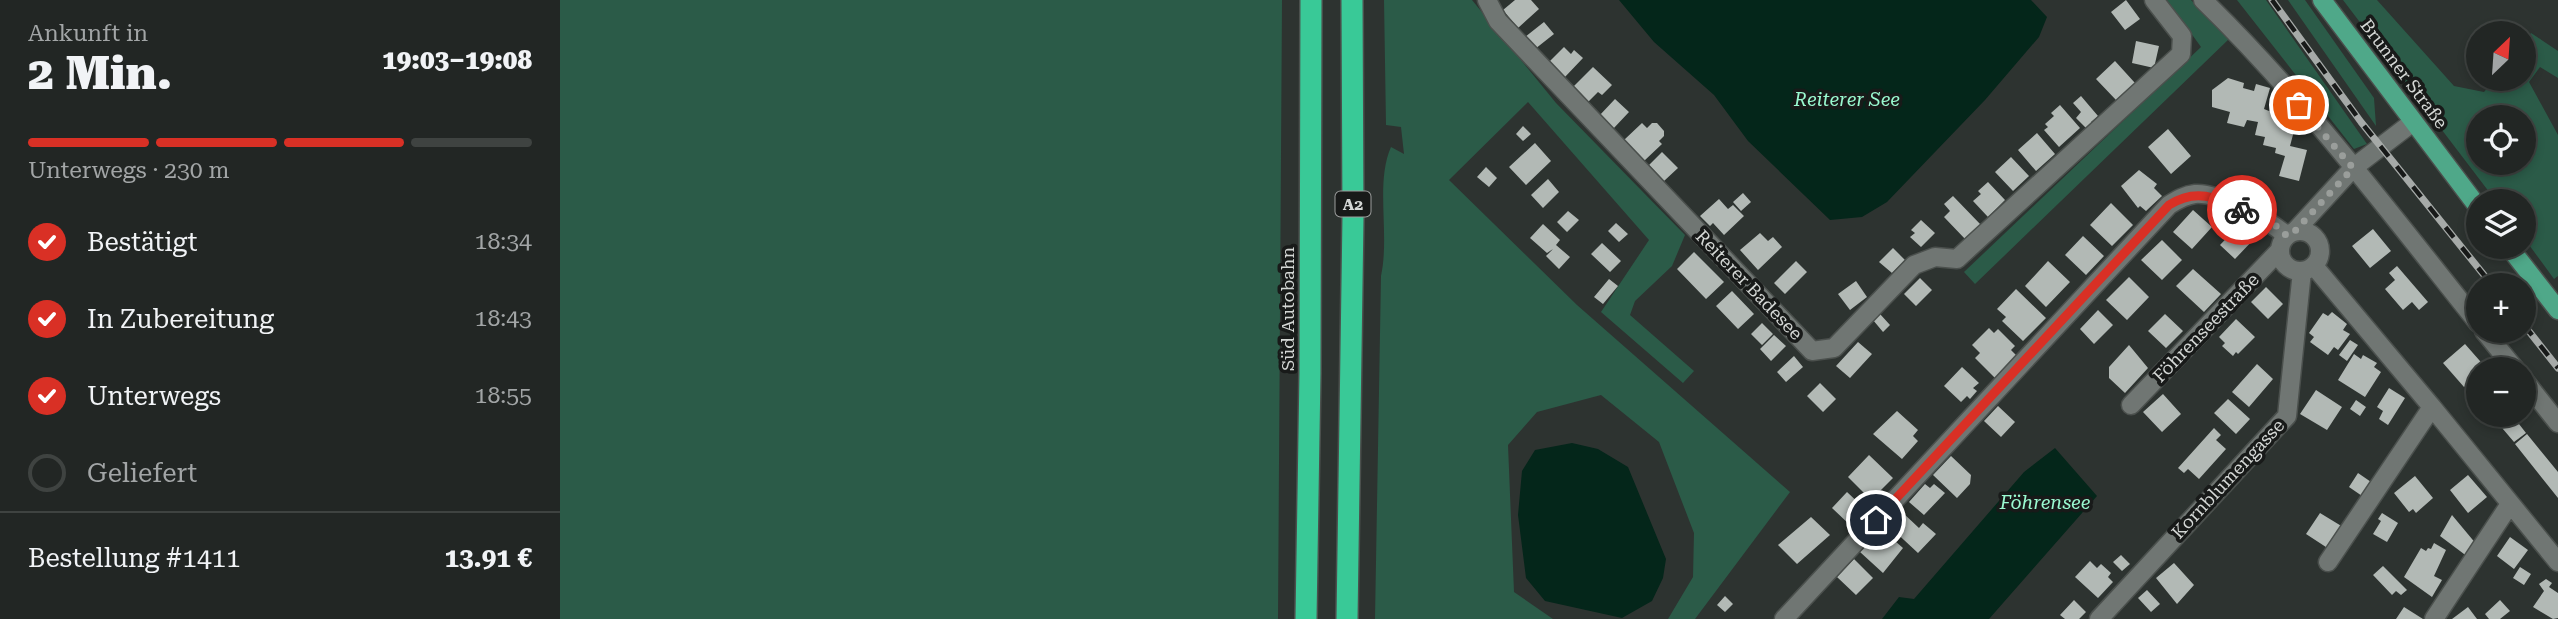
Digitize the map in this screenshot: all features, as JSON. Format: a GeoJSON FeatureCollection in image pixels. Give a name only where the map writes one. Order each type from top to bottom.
{"type":"FeatureCollection","features":[{"type":"Feature","properties":{"kind":"highway","name":"Süd Autobahn"},"geometry":{"type":"LineString","coordinates":[[1306,619],[1311,0]]}},
{"type":"Feature","properties":{"kind":"highway","name":"A2"},"geometry":{"type":"LineString","coordinates":[[1347,619],[1353,231],[1352,0]]}},
{"type":"Feature","properties":{"kind":"main road","name":"Brunner Straße"},"geometry":{"type":"LineString","coordinates":[[2322,0],[2466,191]]}},
{"type":"Feature","properties":{"kind":"main road"},"geometry":{"type":"LineString","coordinates":[[2518,259],[2558,310]]}},
{"type":"Feature","properties":{"kind":"street","name":"Reiterer Badesee"},"geometry":{"type":"LineString","coordinates":[[1487,0],[1498,20],[1812,351],[1834,348],[1914,265],[1935,257],[1957,258],[2181,54],[2182,36],[2154,0]]}},
{"type":"Feature","properties":{"kind":"street"},"geometry":{"type":"LineString","coordinates":[[2203,0],[2245,42],[2353,168],[2466,308]]}},
{"type":"Feature","properties":{"kind":"street"},"geometry":{"type":"LineString","coordinates":[[2353,168],[2413,122]]}},
{"type":"Feature","properties":{"kind":"street","name":"Föhrenseestraße"},"geometry":{"type":"LineString","coordinates":[[2132,405],[2353,168]]}},
{"type":"Feature","properties":{"kind":"street"},"geometry":{"type":"LineString","coordinates":[[1784,619],[2169,205],[2182,197],[2196,194],[2213,197],[2274,224],[2287,239]]}},
{"type":"Feature","properties":{"kind":"street"},"geometry":{"type":"LineString","coordinates":[[2308,269],[2320,255],[2319,243],[2326,199]]}},
{"type":"Feature","properties":{"kind":"street"},"geometry":{"type":"LineString","coordinates":[[2319,243],[2306,231],[2287,239],[2281,257],[2289,268],[2308,269],[2432,407],[2558,562]]}},
{"type":"Feature","properties":{"kind":"street","name":"Kornblumengasse"},"geometry":{"type":"LineString","coordinates":[[2099,619],[2287,416],[2308,269]]}},
{"type":"Feature","properties":{"kind":"street"},"geometry":{"type":"LineString","coordinates":[[2494,343],[2505,357]]}},
{"type":"Feature","properties":{"kind":"street"},"geometry":{"type":"LineString","coordinates":[[2536,395],[2558,423]]}},
{"type":"Feature","properties":{"kind":"street"},"geometry":{"type":"LineString","coordinates":[[2328,562],[2432,407]]}},
{"type":"Feature","properties":{"kind":"street"},"geometry":{"type":"LineString","coordinates":[[2434,619],[2510,504]]}},
{"type":"Feature","properties":{"kind":"shaded area"},"geometry":{"type":"Polygon","coordinates":[[[560,0],[1282,0],[1278,619],[560,619],[560,0]]]}},
{"type":"Feature","properties":{"kind":"shaded area"},"geometry":{"type":"Polygon","coordinates":[[[1384,0],[1472,0],[1556,103],[1685,235],[1672,266],[1635,301],[1630,315],[1694,371],[1683,383],[1601,312],[1649,240],[1528,102],[1449,180],[1577,305],[1790,492],[1695,619],[1668,619],[1693,577],[1694,533],[1659,442],[1601,395],[1537,412],[1508,445],[1514,592],[1553,619],[1375,619],[1384,176],[1391,147],[1404,154],[1401,127],[1386,125],[1384,0]]]}},
{"type":"Feature","properties":{"kind":"shaded area"},"geometry":{"type":"Polygon","coordinates":[[[2167,0],[2191,0],[2229,39],[1975,284],[1964,272],[2201,47],[2167,0]]]}},
{"type":"Feature","properties":{"kind":"shaded area"},"geometry":{"type":"Polygon","coordinates":[[[2237,0],[2266,0],[2367,144],[2354,149],[2237,0]]]}},
{"type":"Feature","properties":{"kind":"shaded area"},"geometry":{"type":"Polygon","coordinates":[[[2288,0],[2305,0],[2374,98],[2376,126],[2288,0]]]}},
{"type":"Feature","properties":{"kind":"shaded area"},"geometry":{"type":"Polygon","coordinates":[[[2343,0],[2377,0],[2454,86],[2466,88],[2466,91],[2534,91],[2558,135],[2558,276],[2554,279],[2536,254],[2536,189],[2487,189],[2476,175],[2536,175],[2536,105],[2466,105],[2466,162],[2343,0]]]}},
{"type":"Feature","properties":{"kind":"shaded area"},"geometry":{"type":"Polygon","coordinates":[[[2536,36],[2558,51],[2558,78],[2540,67],[2536,72],[2536,36]]]}},
{"type":"Feature","properties":{"kind":"water","name":"Reiterer See"},"geometry":{"type":"Polygon","coordinates":[[[1619,0],[2031,0],[2047,17],[2039,37],[1985,100],[1887,202],[1862,217],[1830,220],[1748,141],[1714,95],[1654,42],[1619,0]]]}},
{"type":"Feature","properties":{"kind":"water"},"geometry":{"type":"Polygon","coordinates":[[[1572,443],[1598,449],[1628,467],[1666,559],[1663,578],[1652,601],[1622,618],[1545,601],[1526,578],[1518,515],[1522,471],[1535,450],[1572,443]]]}},
{"type":"Feature","properties":{"kind":"water","name":"Föhrensee"},"geometry":{"type":"Polygon","coordinates":[[[2055,448],[2097,496],[1989,619],[1882,619],[1899,597],[1914,599],[2024,472],[2055,448]]]}},
{"type":"Feature","properties":{"kind":"building"},"geometry":{"type":"Polygon","coordinates":[[[1515,0],[1531,0],[1539,9],[1518,28],[1503,10],[1515,0]]]}},
{"type":"Feature","properties":{"kind":"building"},"geometry":{"type":"Polygon","coordinates":[[[2126,0],[2140,19],[2125,30],[2111,12],[2126,0]]]}},
{"type":"Feature","properties":{"kind":"building"},"geometry":{"type":"Polygon","coordinates":[[[1544,22],[1554,34],[1535,49],[1525,37],[1544,22]]]}},
{"type":"Feature","properties":{"kind":"building"},"geometry":{"type":"Polygon","coordinates":[[[2136,41],[2159,46],[2154,68],[2132,63],[2136,41]]]}},
{"type":"Feature","properties":{"kind":"building"},"geometry":{"type":"Polygon","coordinates":[[[1564,47],[1571,54],[1574,50],[1583,58],[1564,78],[1548,63],[1564,47]]]}},
{"type":"Feature","properties":{"kind":"building"},"geometry":{"type":"Polygon","coordinates":[[[2115,61],[2135,83],[2116,100],[2096,79],[2115,61]]]}},
{"type":"Feature","properties":{"kind":"building"},"geometry":{"type":"Polygon","coordinates":[[[1593,67],[1612,85],[1602,95],[1598,92],[1588,102],[1573,87],[1593,67]]]}},
{"type":"Feature","properties":{"kind":"building"},"geometry":{"type":"Polygon","coordinates":[[[2228,78],[2244,83],[2243,88],[2254,91],[2256,84],[2270,88],[2264,109],[2284,117],[2282,127],[2294,131],[2290,146],[2307,150],[2299,181],[2279,176],[2285,156],[2275,153],[2276,148],[2263,145],[2265,137],[2255,135],[2258,122],[2247,120],[2244,127],[2227,123],[2230,112],[2212,107],[2212,90],[2228,78]]]}},
{"type":"Feature","properties":{"kind":"building"},"geometry":{"type":"Polygon","coordinates":[[[2081,96],[2098,116],[2091,122],[2093,125],[2088,130],[2076,118],[2081,112],[2073,103],[2081,96]]]}},
{"type":"Feature","properties":{"kind":"building"},"geometry":{"type":"Polygon","coordinates":[[[1615,99],[1629,112],[1613,129],[1599,116],[1615,99]]]}},
{"type":"Feature","properties":{"kind":"building"},"geometry":{"type":"Polygon","coordinates":[[[2060,105],[2080,128],[2059,147],[2044,130],[2048,127],[2045,124],[2054,116],[2051,113],[2060,105]]]}},
{"type":"Feature","properties":{"kind":"building"},"geometry":{"type":"Polygon","coordinates":[[[1642,123],[1647,128],[1652,123],[1657,123],[1664,131],[1664,136],[1659,141],[1662,144],[1644,161],[1624,140],[1642,123]]]}},
{"type":"Feature","properties":{"kind":"building"},"geometry":{"type":"Polygon","coordinates":[[[1523,126],[1531,134],[1523,141],[1516,134],[1523,126]]]}},
{"type":"Feature","properties":{"kind":"building"},"geometry":{"type":"Polygon","coordinates":[[[2168,129],[2191,156],[2171,174],[2148,147],[2168,129]]]}},
{"type":"Feature","properties":{"kind":"building"},"geometry":{"type":"Polygon","coordinates":[[[2037,133],[2055,154],[2036,171],[2018,150],[2037,133]]]}},
{"type":"Feature","properties":{"kind":"building"},"geometry":{"type":"Polygon","coordinates":[[[1535,143],[1551,161],[1526,185],[1509,167],[1535,143]]]}},
{"type":"Feature","properties":{"kind":"building"},"geometry":{"type":"Polygon","coordinates":[[[1662,152],[1678,168],[1664,181],[1649,165],[1662,152]]]}},
{"type":"Feature","properties":{"kind":"building"},"geometry":{"type":"Polygon","coordinates":[[[2011,157],[2029,176],[2013,191],[1995,172],[2011,157]]]}},
{"type":"Feature","properties":{"kind":"building"},"geometry":{"type":"Polygon","coordinates":[[[1486,167],[1497,178],[1489,187],[1477,177],[1486,167]]]}},
{"type":"Feature","properties":{"kind":"building"},"geometry":{"type":"Polygon","coordinates":[[[2139,170],[2157,184],[2154,188],[2162,196],[2146,211],[2140,206],[2138,208],[2121,186],[2139,170]]]}},
{"type":"Feature","properties":{"kind":"building"},"geometry":{"type":"Polygon","coordinates":[[[1548,179],[1559,192],[1543,208],[1531,195],[1548,179]]]}},
{"type":"Feature","properties":{"kind":"building"},"geometry":{"type":"Polygon","coordinates":[[[1988,182],[2005,200],[1988,217],[1973,201],[1981,194],[1978,191],[1988,182]]]}},
{"type":"Feature","properties":{"kind":"building"},"geometry":{"type":"Polygon","coordinates":[[[1743,193],[1751,202],[1741,211],[1733,202],[1743,193]]]}},
{"type":"Feature","properties":{"kind":"building"},"geometry":{"type":"Polygon","coordinates":[[[1953,196],[1981,225],[1966,240],[1944,217],[1950,211],[1944,204],[1953,196]]]}},
{"type":"Feature","properties":{"kind":"building"},"geometry":{"type":"Polygon","coordinates":[[[1719,199],[1728,209],[1733,205],[1744,216],[1724,235],[1713,223],[1710,226],[1700,216],[1719,199]]]}},
{"type":"Feature","properties":{"kind":"building"},"geometry":{"type":"Polygon","coordinates":[[[2111,203],[2133,225],[2112,246],[2090,225],[2111,203]]]}},
{"type":"Feature","properties":{"kind":"building"},"geometry":{"type":"Polygon","coordinates":[[[2193,210],[2212,227],[2192,249],[2173,232],[2193,210]]]}},
{"type":"Feature","properties":{"kind":"building"},"geometry":{"type":"Polygon","coordinates":[[[1568,211],[1579,220],[1567,232],[1557,222],[1568,211]]]}},
{"type":"Feature","properties":{"kind":"building"},"geometry":{"type":"Polygon","coordinates":[[[1921,220],[1935,233],[1921,247],[1910,237],[1915,233],[1911,230],[1921,220]]]}},
{"type":"Feature","properties":{"kind":"building"},"geometry":{"type":"Polygon","coordinates":[[[1616,223],[1628,234],[1619,242],[1608,231],[1616,223]]]}},
{"type":"Feature","properties":{"kind":"building"},"geometry":{"type":"Polygon","coordinates":[[[1543,224],[1560,240],[1556,245],[1570,257],[1559,269],[1546,256],[1553,249],[1547,253],[1530,238],[1543,224]]]}},
{"type":"Feature","properties":{"kind":"building"},"geometry":{"type":"Polygon","coordinates":[[[2239,225],[2254,239],[2235,259],[2220,245],[2239,225]]]}},
{"type":"Feature","properties":{"kind":"building"},"geometry":{"type":"Polygon","coordinates":[[[2373,229],[2391,251],[2370,268],[2352,246],[2373,229]]]}},
{"type":"Feature","properties":{"kind":"building"},"geometry":{"type":"Polygon","coordinates":[[[1760,233],[1768,241],[1773,237],[1782,247],[1758,270],[1740,250],[1760,233]]]}},
{"type":"Feature","properties":{"kind":"building"},"geometry":{"type":"Polygon","coordinates":[[[2083,236],[2104,256],[2086,275],[2065,255],[2083,236]]]}},
{"type":"Feature","properties":{"kind":"building"},"geometry":{"type":"Polygon","coordinates":[[[2162,240],[2182,260],[2162,280],[2141,260],[2162,240]]]}},
{"type":"Feature","properties":{"kind":"building"},"geometry":{"type":"Polygon","coordinates":[[[1602,243],[1621,261],[1610,272],[1591,254],[1602,243]]]}},
{"type":"Feature","properties":{"kind":"building"},"geometry":{"type":"Polygon","coordinates":[[[1893,248],[1905,260],[1892,273],[1879,262],[1893,248]]]}},
{"type":"Feature","properties":{"kind":"building"},"geometry":{"type":"Polygon","coordinates":[[[1694,252],[1724,282],[1706,299],[1677,269],[1694,252]]]}},
{"type":"Feature","properties":{"kind":"building"},"geometry":{"type":"Polygon","coordinates":[[[1796,261],[1807,272],[1785,294],[1774,283],[1796,261]]]}},
{"type":"Feature","properties":{"kind":"building"},"geometry":{"type":"Polygon","coordinates":[[[2048,261],[2070,282],[2046,307],[2025,286],[2048,261]]]}},
{"type":"Feature","properties":{"kind":"building"},"geometry":{"type":"Polygon","coordinates":[[[2397,266],[2428,302],[2419,310],[2412,302],[2403,310],[2385,289],[2395,280],[2389,273],[2397,266]]]}},
{"type":"Feature","properties":{"kind":"building"},"geometry":{"type":"Polygon","coordinates":[[[2193,269],[2221,294],[2204,312],[2176,286],[2193,269]]]}},
{"type":"Feature","properties":{"kind":"building"},"geometry":{"type":"Polygon","coordinates":[[[2129,277],[2149,297],[2127,320],[2106,300],[2129,277]]]}},
{"type":"Feature","properties":{"kind":"building"},"geometry":{"type":"Polygon","coordinates":[[[1920,278],[1932,290],[1916,306],[1904,294],[1920,278]]]}},
{"type":"Feature","properties":{"kind":"building"},"geometry":{"type":"Polygon","coordinates":[[[1609,279],[1618,286],[1603,304],[1594,297],[1609,279]]]}},
{"type":"Feature","properties":{"kind":"building"},"geometry":{"type":"Polygon","coordinates":[[[1856,281],[1867,297],[1850,310],[1838,294],[1856,281]]]}},
{"type":"Feature","properties":{"kind":"building"},"geometry":{"type":"Polygon","coordinates":[[[2266,287],[2283,304],[2268,319],[2251,302],[2266,287]]]}},
{"type":"Feature","properties":{"kind":"building"},"geometry":{"type":"Polygon","coordinates":[[[2016,289],[2046,318],[2023,341],[2002,321],[2006,317],[1997,309],[2016,289]]]}},
{"type":"Feature","properties":{"kind":"building"},"geometry":{"type":"Polygon","coordinates":[[[1732,291],[1754,314],[1738,329],[1716,306],[1732,291]]]}},
{"type":"Feature","properties":{"kind":"building"},"geometry":{"type":"Polygon","coordinates":[[[2098,310],[2113,325],[2094,344],[2080,329],[2098,310]]]}},
{"type":"Feature","properties":{"kind":"building"},"geometry":{"type":"Polygon","coordinates":[[[2332,312],[2347,324],[2343,330],[2350,334],[2338,350],[2334,347],[2328,355],[2310,342],[2314,337],[2309,333],[2323,313],[2328,316],[2332,312]]]}},
{"type":"Feature","properties":{"kind":"building"},"geometry":{"type":"Polygon","coordinates":[[[1880,314],[1890,325],[1883,332],[1873,320],[1880,314]]]}},
{"type":"Feature","properties":{"kind":"building"},"geometry":{"type":"Polygon","coordinates":[[[2165,314],[2183,331],[2166,348],[2148,331],[2165,314]]]}},
{"type":"Feature","properties":{"kind":"building"},"geometry":{"type":"Polygon","coordinates":[[[2236,319],[2255,337],[2233,356],[2222,346],[2225,343],[2219,337],[2236,319]]]}},
{"type":"Feature","properties":{"kind":"building"},"geometry":{"type":"Polygon","coordinates":[[[1762,323],[1773,334],[1762,345],[1751,334],[1762,323]]]}},
{"type":"Feature","properties":{"kind":"building"},"geometry":{"type":"Polygon","coordinates":[[[1989,328],[1994,333],[1998,329],[2015,346],[2011,350],[2017,356],[1995,378],[1975,358],[1980,353],[1972,345],[1989,328]]]}},
{"type":"Feature","properties":{"kind":"building"},"geometry":{"type":"Polygon","coordinates":[[[1774,335],[1786,346],[1771,361],[1760,349],[1774,335]]]}},
{"type":"Feature","properties":{"kind":"building"},"geometry":{"type":"Polygon","coordinates":[[[2350,340],[2358,345],[2347,361],[2339,355],[2350,340]]]}},
{"type":"Feature","properties":{"kind":"building"},"geometry":{"type":"Polygon","coordinates":[[[1858,342],[1872,354],[1850,378],[1836,366],[1858,342]]]}},
{"type":"Feature","properties":{"kind":"building"},"geometry":{"type":"Polygon","coordinates":[[[2465,344],[2476,357],[2466,357],[2464,387],[2443,363],[2465,344]]]}},
{"type":"Feature","properties":{"kind":"building"},"geometry":{"type":"Polygon","coordinates":[[[2129,345],[2148,368],[2125,393],[2109,378],[2109,367],[2129,345]]]}},
{"type":"Feature","properties":{"kind":"building"},"geometry":{"type":"Polygon","coordinates":[[[2354,354],[2361,359],[2363,355],[2377,363],[2374,367],[2381,372],[2365,397],[2338,380],[2354,354]]]}},
{"type":"Feature","properties":{"kind":"building"},"geometry":{"type":"Polygon","coordinates":[[[1794,356],[1803,367],[1786,382],[1777,372],[1794,356]]]}},
{"type":"Feature","properties":{"kind":"building"},"geometry":{"type":"Polygon","coordinates":[[[2257,364],[2273,379],[2249,407],[2232,392],[2257,364]]]}},
{"type":"Feature","properties":{"kind":"building"},"geometry":{"type":"Polygon","coordinates":[[[1962,367],[1979,383],[1973,388],[1977,391],[1970,399],[1967,396],[1961,402],[1944,386],[1962,367]]]}},
{"type":"Feature","properties":{"kind":"building"},"geometry":{"type":"Polygon","coordinates":[[[1820,383],[1836,399],[1823,412],[1807,396],[1820,383]]]}},
{"type":"Feature","properties":{"kind":"building"},"geometry":{"type":"Polygon","coordinates":[[[2389,388],[2405,398],[2388,425],[2379,419],[2383,411],[2377,407],[2389,388]]]}},
{"type":"Feature","properties":{"kind":"building"},"geometry":{"type":"Polygon","coordinates":[[[2316,390],[2342,407],[2327,430],[2300,414],[2316,390]]]}},
{"type":"Feature","properties":{"kind":"building"},"geometry":{"type":"Polygon","coordinates":[[[2163,394],[2181,414],[2162,432],[2143,412],[2163,394]]]}},
{"type":"Feature","properties":{"kind":"building"},"geometry":{"type":"Polygon","coordinates":[[[2228,399],[2250,419],[2236,434],[2214,413],[2228,399]]]}},
{"type":"Feature","properties":{"kind":"building"},"geometry":{"type":"Polygon","coordinates":[[[2356,400],[2366,407],[2360,416],[2350,409],[2356,400]]]}},
{"type":"Feature","properties":{"kind":"building"},"geometry":{"type":"Polygon","coordinates":[[[1998,406],[2015,422],[2001,437],[1984,421],[1998,406]]]}},
{"type":"Feature","properties":{"kind":"building"},"geometry":{"type":"Polygon","coordinates":[[[1897,411],[1918,430],[1913,436],[1918,441],[1902,459],[1873,434],[1897,411]]]}},
{"type":"Feature","properties":{"kind":"building"},"geometry":{"type":"Polygon","coordinates":[[[2501,427],[2521,427],[2526,433],[2514,442],[2501,427]]]}},
{"type":"Feature","properties":{"kind":"building"},"geometry":{"type":"Polygon","coordinates":[[[2214,428],[2221,435],[2216,440],[2226,449],[2199,479],[2188,469],[2184,473],[2178,468],[2214,428]]]}},
{"type":"Feature","properties":{"kind":"building"},"geometry":{"type":"Polygon","coordinates":[[[2527,434],[2558,472],[2558,498],[2515,444],[2527,434]]]}},
{"type":"Feature","properties":{"kind":"building"},"geometry":{"type":"Polygon","coordinates":[[[1869,455],[1893,478],[1871,500],[1848,477],[1869,455]]]}},
{"type":"Feature","properties":{"kind":"building"},"geometry":{"type":"Polygon","coordinates":[[[1951,456],[1971,475],[1970,484],[1957,498],[1933,475],[1951,456]]]}},
{"type":"Feature","properties":{"kind":"building"},"geometry":{"type":"Polygon","coordinates":[[[2358,473],[2374,484],[2365,498],[2349,487],[2358,473]]]}},
{"type":"Feature","properties":{"kind":"building"},"geometry":{"type":"Polygon","coordinates":[[[2468,475],[2487,497],[2468,513],[2450,490],[2468,475]]]}},
{"type":"Feature","properties":{"kind":"building"},"geometry":{"type":"Polygon","coordinates":[[[2415,476],[2433,498],[2416,513],[2413,509],[2409,512],[2394,493],[2415,476]]]}},
{"type":"Feature","properties":{"kind":"building"},"geometry":{"type":"Polygon","coordinates":[[[1925,484],[1930,488],[1934,484],[1945,493],[1924,515],[1909,502],[1925,484]]]}},
{"type":"Feature","properties":{"kind":"building"},"geometry":{"type":"Polygon","coordinates":[[[1847,492],[1865,509],[1850,525],[1832,508],[1847,492]]]}},
{"type":"Feature","properties":{"kind":"building"},"geometry":{"type":"Polygon","coordinates":[[[1903,513],[1919,528],[1923,523],[1936,534],[1918,553],[1890,527],[1903,513]]]}},
{"type":"Feature","properties":{"kind":"building"},"geometry":{"type":"Polygon","coordinates":[[[2320,513],[2343,527],[2329,549],[2306,534],[2320,513]]]}},
{"type":"Feature","properties":{"kind":"building"},"geometry":{"type":"Polygon","coordinates":[[[2382,513],[2398,523],[2387,542],[2373,534],[2381,521],[2378,519],[2382,513]]]}},
{"type":"Feature","properties":{"kind":"building"},"geometry":{"type":"Polygon","coordinates":[[[2452,515],[2477,545],[2468,557],[2440,536],[2452,515]]]}},
{"type":"Feature","properties":{"kind":"building"},"geometry":{"type":"Polygon","coordinates":[[[1811,517],[1830,535],[1797,564],[1778,545],[1811,517]]]}},
{"type":"Feature","properties":{"kind":"building"},"geometry":{"type":"Polygon","coordinates":[[[1878,533],[1884,538],[1887,534],[1903,548],[1883,573],[1860,552],[1878,533]]]}},
{"type":"Feature","properties":{"kind":"building"},"geometry":{"type":"Polygon","coordinates":[[[2510,537],[2528,550],[2514,569],[2497,556],[2510,537]]]}},
{"type":"Feature","properties":{"kind":"building"},"geometry":{"type":"Polygon","coordinates":[[[2434,543],[2446,550],[2434,576],[2442,580],[2432,597],[2404,577],[2421,548],[2426,551],[2431,549],[2434,543]]]}},
{"type":"Feature","properties":{"kind":"building"},"geometry":{"type":"Polygon","coordinates":[[[2121,555],[2130,564],[2122,571],[2113,562],[2121,555]]]}},
{"type":"Feature","properties":{"kind":"building"},"geometry":{"type":"Polygon","coordinates":[[[1854,559],[1873,578],[1856,595],[1837,577],[1854,559]]]}},
{"type":"Feature","properties":{"kind":"building"},"geometry":{"type":"Polygon","coordinates":[[[2090,561],[2097,568],[2101,564],[2111,573],[2108,577],[2113,582],[2098,598],[2075,577],[2090,561]]]}},
{"type":"Feature","properties":{"kind":"building"},"geometry":{"type":"Polygon","coordinates":[[[2174,563],[2194,585],[2177,604],[2156,578],[2174,563]]]}},
{"type":"Feature","properties":{"kind":"building"},"geometry":{"type":"Polygon","coordinates":[[[2383,566],[2407,590],[2401,595],[2396,591],[2392,595],[2373,575],[2383,566]]]}},
{"type":"Feature","properties":{"kind":"building"},"geometry":{"type":"Polygon","coordinates":[[[2520,567],[2531,574],[2524,585],[2513,578],[2520,567]]]}},
{"type":"Feature","properties":{"kind":"building"},"geometry":{"type":"Polygon","coordinates":[[[2546,579],[2552,583],[2549,587],[2558,593],[2558,618],[2553,619],[2533,607],[2544,591],[2539,584],[2546,579]]]}},
{"type":"Feature","properties":{"kind":"building"},"geometry":{"type":"Polygon","coordinates":[[[2147,590],[2160,604],[2151,612],[2138,598],[2147,590]]]}},
{"type":"Feature","properties":{"kind":"building"},"geometry":{"type":"Polygon","coordinates":[[[1725,596],[1733,604],[1725,612],[1717,605],[1725,596]]]}},
{"type":"Feature","properties":{"kind":"building"},"geometry":{"type":"Polygon","coordinates":[[[2074,600],[2086,612],[2079,619],[2065,619],[2060,615],[2074,600]]]}},
{"type":"Feature","properties":{"kind":"building"},"geometry":{"type":"Polygon","coordinates":[[[2500,600],[2510,611],[2500,619],[2489,619],[2485,614],[2500,600]]]}},
{"type":"Feature","properties":{"kind":"building"},"geometry":{"type":"Polygon","coordinates":[[[2404,607],[2423,619],[2396,619],[2404,607]]]}},
{"type":"Feature","properties":{"kind":"building"},"geometry":{"type":"Polygon","coordinates":[[[2468,607],[2477,619],[2452,619],[2468,607]]]}},
{"type":"Feature","properties":{"kind":"railway"},"geometry":{"type":"LineString","coordinates":[[2272,0],[2361,122],[2482,273]]}},
{"type":"Feature","properties":{"kind":"railway"},"geometry":{"type":"LineString","coordinates":[[2536,340],[2558,368]]}},
{"type":"Feature","properties":{"kind":"way so far"},"geometry":{"type":"LineString","coordinates":[[2242,210],[2274,224],[2287,236],[2295,231],[2353,168],[2299,105]]}},
{"type":"Feature","properties":{"kind":"route"},"geometry":{"type":"LineString","coordinates":[[1876,520],[2169,205],[2182,197],[2196,194],[2213,197],[2242,210]]}}]}
